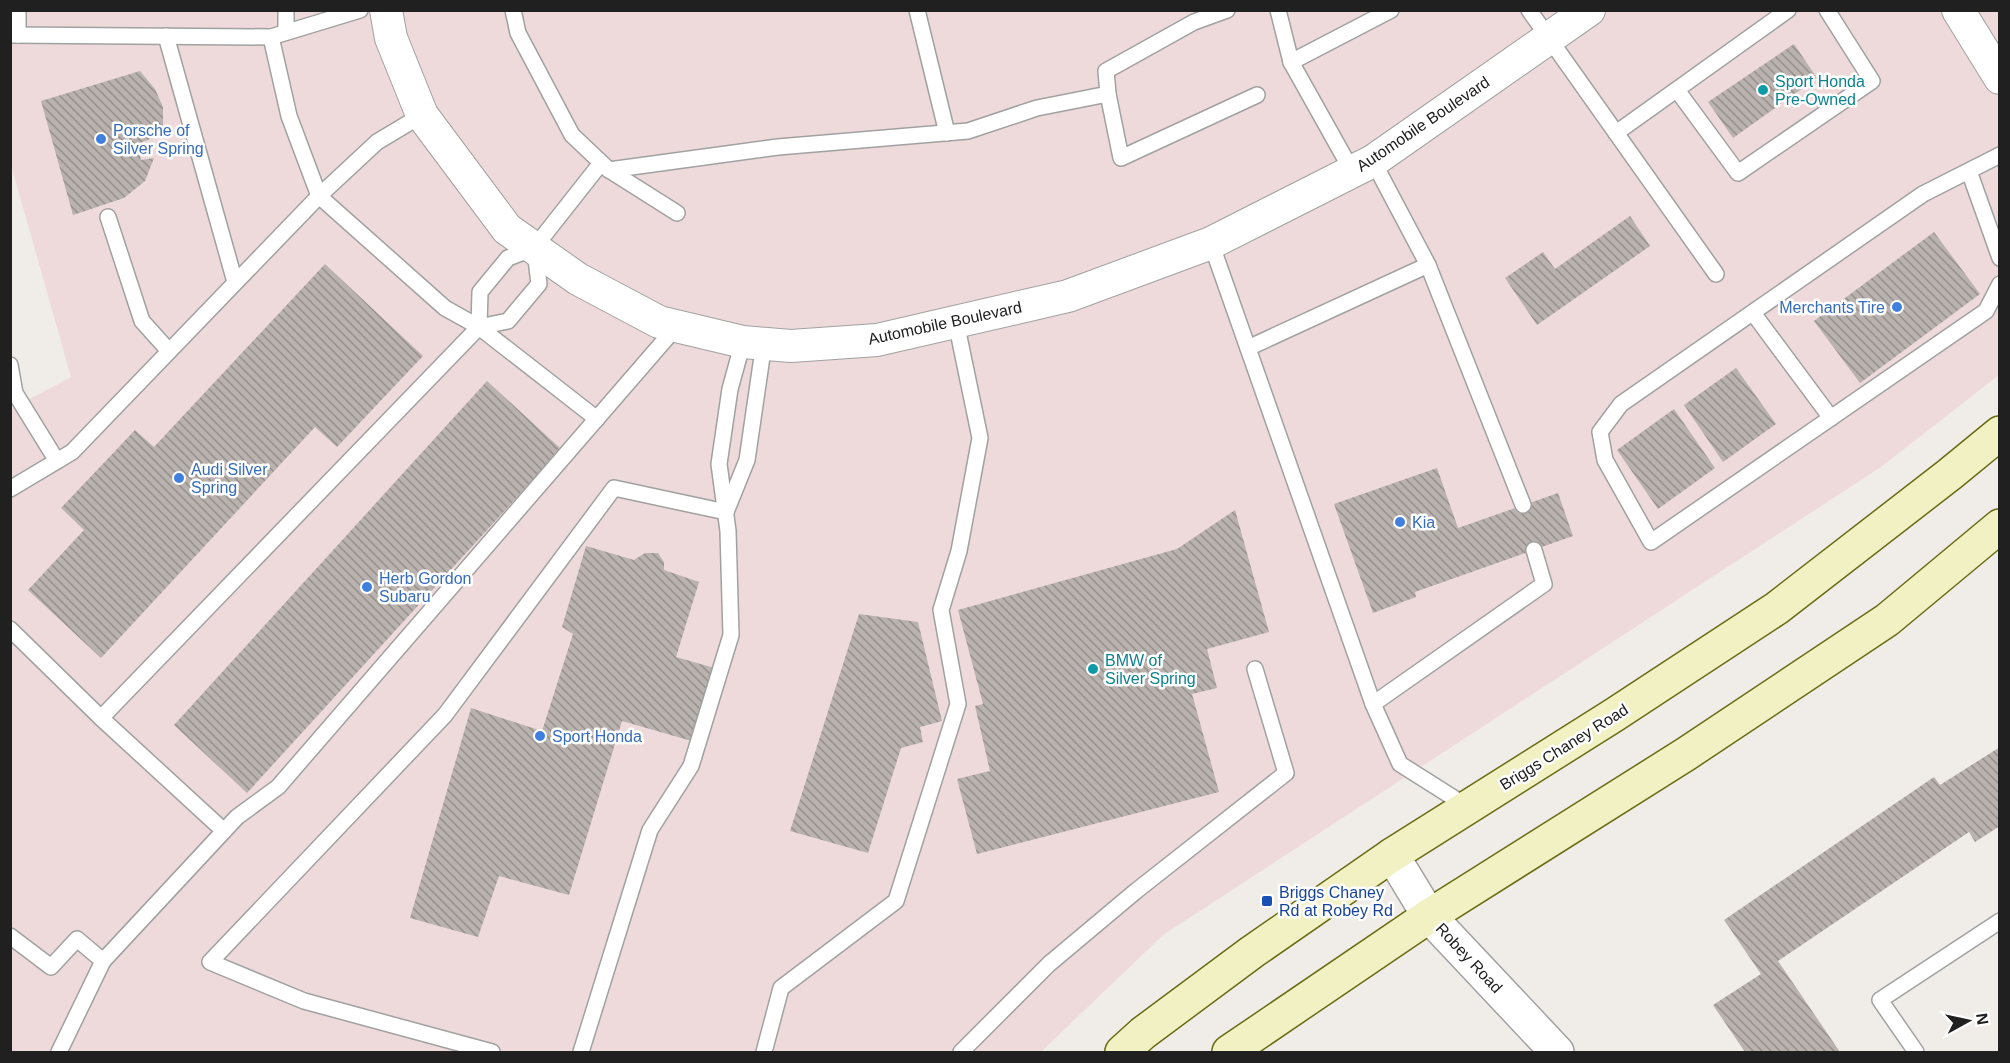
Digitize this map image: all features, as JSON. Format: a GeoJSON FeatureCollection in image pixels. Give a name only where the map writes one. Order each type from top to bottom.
{"type":"FeatureCollection","features":[{"type":"Feature","properties":{"kind":"main road","name":"Briggs Chaney Road"},"geometry":{"type":"LineString","coordinates":[[1122,1053],[1143,1033],[1252,952],[1392,855],[1614,715],[1777,608],[2000,433]]}},
{"type":"Feature","properties":{"kind":"main road"},"geometry":{"type":"LineString","coordinates":[[1229,1053],[1429,916],[1686,754],[1887,620],[2000,526]]}},
{"type":"Feature","properties":{"kind":"street","name":"Automobile Boulevard"},"geometry":{"type":"LineString","coordinates":[[386,10],[391,38],[422,115],[507,229],[578,279],[659,322],[754,342],[791,346],[877,340],[1068,296],[1211,243],[1362,166],[1589,10]]}},
{"type":"Feature","properties":{"kind":"street"},"geometry":{"type":"LineString","coordinates":[[1958,10],[2000,78]]}},
{"type":"Feature","properties":{"kind":"street","name":"Robey Road"},"geometry":{"type":"LineString","coordinates":[[1392,855],[1429,916],[1557,1053]]}},
{"type":"Feature","properties":{"kind":"lane"},"geometry":{"type":"LineString","coordinates":[[18,10],[14,35],[271,37],[360,10]]}},
{"type":"Feature","properties":{"kind":"lane"},"geometry":{"type":"LineString","coordinates":[[286,10],[286,32]]}},
{"type":"Feature","properties":{"kind":"lane"},"geometry":{"type":"LineString","coordinates":[[513,10],[518,33],[572,135],[605,167],[677,213]]}},
{"type":"Feature","properties":{"kind":"lane"},"geometry":{"type":"LineString","coordinates":[[917,10],[947,133]]}},
{"type":"Feature","properties":{"kind":"lane"},"geometry":{"type":"LineString","coordinates":[[1227,10],[1193,16],[1106,71],[1108,94],[1121,158],[1257,95]]}},
{"type":"Feature","properties":{"kind":"lane"},"geometry":{"type":"LineString","coordinates":[[1278,10],[1291,62],[1428,265],[1523,505]]}},
{"type":"Feature","properties":{"kind":"lane"},"geometry":{"type":"LineString","coordinates":[[1291,62],[1391,10]]}},
{"type":"Feature","properties":{"kind":"lane"},"geometry":{"type":"LineString","coordinates":[[1529,10],[1716,274]]}},
{"type":"Feature","properties":{"kind":"lane"},"geometry":{"type":"LineString","coordinates":[[1616,134],[1788,10]]}},
{"type":"Feature","properties":{"kind":"lane"},"geometry":{"type":"LineString","coordinates":[[1677,90],[1738,173],[1872,81],[1827,10]]}},
{"type":"Feature","properties":{"kind":"lane"},"geometry":{"type":"LineString","coordinates":[[166,36],[235,282]]}},
{"type":"Feature","properties":{"kind":"lane"},"geometry":{"type":"LineString","coordinates":[[271,37],[289,116],[319,196],[445,308],[479,327],[597,419]]}},
{"type":"Feature","properties":{"kind":"lane"},"geometry":{"type":"LineString","coordinates":[[479,327],[480,292],[508,258],[534,248],[605,167],[778,147],[968,131],[1037,108],[1108,94]]}},
{"type":"Feature","properties":{"kind":"lane"},"geometry":{"type":"LineString","coordinates":[[10,489],[72,452],[319,196],[377,142],[422,115]]}},
{"type":"Feature","properties":{"kind":"lane"},"geometry":{"type":"LineString","coordinates":[[2000,155],[1923,194],[1622,404],[1600,432],[1605,460],[1651,542],[1986,311],[2000,284]]}},
{"type":"Feature","properties":{"kind":"lane"},"geometry":{"type":"LineString","coordinates":[[1969,171],[2000,258]]}},
{"type":"Feature","properties":{"kind":"lane"},"geometry":{"type":"LineString","coordinates":[[108,217],[142,321],[169,351]]}},
{"type":"Feature","properties":{"kind":"lane"},"geometry":{"type":"LineString","coordinates":[[1211,243],[1373,704],[1400,764],[1468,807]]}},
{"type":"Feature","properties":{"kind":"lane"},"geometry":{"type":"LineString","coordinates":[[101,718],[479,327],[508,321],[539,284],[534,248]]}},
{"type":"Feature","properties":{"kind":"lane"},"geometry":{"type":"LineString","coordinates":[[1248,348],[1428,265]]}},
{"type":"Feature","properties":{"kind":"lane"},"geometry":{"type":"LineString","coordinates":[[1753,313],[1831,418]]}},
{"type":"Feature","properties":{"kind":"lane"},"geometry":{"type":"LineString","coordinates":[[764,1053],[781,988],[896,901],[958,704],[941,610],[959,550],[981,438],[956,322]]}},
{"type":"Feature","properties":{"kind":"lane"},"geometry":{"type":"LineString","coordinates":[[59,1053],[103,961],[237,817],[278,787],[677,326]]}},
{"type":"Feature","properties":{"kind":"lane"},"geometry":{"type":"LineString","coordinates":[[581,1053],[650,830],[691,766],[731,635],[726,512],[719,464],[730,389],[754,342]]}},
{"type":"Feature","properties":{"kind":"lane"},"geometry":{"type":"LineString","coordinates":[[726,512],[747,460],[754,342]]}},
{"type":"Feature","properties":{"kind":"lane"},"geometry":{"type":"LineString","coordinates":[[10,365],[15,393],[57,461]]}},
{"type":"Feature","properties":{"kind":"lane"},"geometry":{"type":"LineString","coordinates":[[492,1053],[304,1001],[210,962],[445,715],[614,488],[726,512]]}},
{"type":"Feature","properties":{"kind":"lane"},"geometry":{"type":"LineString","coordinates":[[1373,704],[1544,584],[1534,550]]}},
{"type":"Feature","properties":{"kind":"lane"},"geometry":{"type":"LineString","coordinates":[[10,629],[101,718],[224,831]]}},
{"type":"Feature","properties":{"kind":"lane"},"geometry":{"type":"LineString","coordinates":[[961,1053],[1049,964],[1136,891],[1286,773],[1255,669]]}},
{"type":"Feature","properties":{"kind":"lane"},"geometry":{"type":"LineString","coordinates":[[1916,1053],[1880,1000],[2000,921]]}},
{"type":"Feature","properties":{"kind":"lane"},"geometry":{"type":"LineString","coordinates":[[10,936],[51,967],[77,939],[103,961]]}},
{"type":"Feature","properties":{"kind":"shaded area"},"geometry":{"type":"Polygon","coordinates":[[[11,11],[1999,11],[1999,375],[1881,467],[1163,935],[1041,1052],[11,1052],[11,409],[71,377],[11,165],[11,11]]]}},
{"type":"Feature","properties":{"kind":"building","name":"Sport Honda Pre-Owned"},"geometry":{"type":"Polygon","coordinates":[[[1794,44],[1817,78],[1733,138],[1708,102],[1794,44]]]}},
{"type":"Feature","properties":{"kind":"building","name":"Porsche of Silver Spring"},"geometry":{"type":"Polygon","coordinates":[[[140,71],[155,89],[163,107],[163,134],[137,144],[141,160],[154,158],[145,181],[124,198],[73,215],[41,101],[140,71]]]}},
{"type":"Feature","properties":{"kind":"building"},"geometry":{"type":"Polygon","coordinates":[[[1630,216],[1650,246],[1537,325],[1505,278],[1543,252],[1555,269],[1630,216]]]}},
{"type":"Feature","properties":{"kind":"building","name":"Merchants Tire"},"geometry":{"type":"Polygon","coordinates":[[[1934,232],[1980,294],[1860,383],[1814,321],[1934,232]]]}},
{"type":"Feature","properties":{"kind":"building","name":"Audi Silver Spring"},"geometry":{"type":"Polygon","coordinates":[[[325,264],[423,356],[337,447],[315,427],[101,658],[28,590],[84,530],[61,508],[135,430],[154,447],[325,264]]]}},
{"type":"Feature","properties":{"kind":"building"},"geometry":{"type":"Polygon","coordinates":[[[1736,368],[1776,424],[1723,462],[1684,405],[1736,368]]]}},
{"type":"Feature","properties":{"kind":"building","name":"Herb Gordon Subaru"},"geometry":{"type":"Polygon","coordinates":[[[487,381],[561,449],[247,793],[174,725],[487,381]]]}},
{"type":"Feature","properties":{"kind":"building"},"geometry":{"type":"Polygon","coordinates":[[[1674,409],[1715,468],[1658,509],[1617,450],[1674,409]]]}},
{"type":"Feature","properties":{"kind":"building"},"geometry":{"type":"Polygon","coordinates":[[[1437,468],[1458,528],[1558,493],[1573,536],[1415,592],[1416,597],[1373,613],[1334,504],[1437,468]]]}},
{"type":"Feature","properties":{"kind":"building","name":"BMW of Silver Spring"},"geometry":{"type":"Polygon","coordinates":[[[1235,510],[1269,632],[1207,649],[1217,688],[1192,694],[1219,792],[977,854],[957,779],[990,771],[975,706],[983,704],[958,610],[1177,549],[1235,510]]]}},
{"type":"Feature","properties":{"kind":"building","name":"Sport Honda"},"geometry":{"type":"Polygon","coordinates":[[[586,546],[634,560],[645,553],[658,553],[664,562],[664,570],[699,582],[676,657],[718,669],[695,742],[622,721],[569,895],[499,876],[478,937],[410,918],[471,708],[542,731],[573,634],[562,627],[586,546]]]}},
{"type":"Feature","properties":{"kind":"building"},"geometry":{"type":"Polygon","coordinates":[[[859,614],[918,622],[942,721],[920,727],[923,742],[901,748],[868,853],[790,831],[859,614]]]}},
{"type":"Feature","properties":{"kind":"building"},"geometry":{"type":"Polygon","coordinates":[[[2000,747],[2000,826],[1975,842],[1969,832],[1778,961],[1840,1052],[1745,1052],[1713,1005],[1761,974],[1724,920],[1934,777],[1940,785],[2000,747]]]}},
{"type":"Feature","properties":{"kind":"place","name":"Sport Honda Pre-Owned"},"geometry":{"type":"Point","coordinates":[1763,90]}},
{"type":"Feature","properties":{"kind":"place","name":"Porsche of Silver Spring"},"geometry":{"type":"Point","coordinates":[101,139]}},
{"type":"Feature","properties":{"kind":"place","name":"Merchants Tire"},"geometry":{"type":"Point","coordinates":[1897,307]}},
{"type":"Feature","properties":{"kind":"place","name":"Audi Silver Spring"},"geometry":{"type":"Point","coordinates":[179,478]}},
{"type":"Feature","properties":{"kind":"place","name":"Kia"},"geometry":{"type":"Point","coordinates":[1400,522]}},
{"type":"Feature","properties":{"kind":"place","name":"Herb Gordon Subaru"},"geometry":{"type":"Point","coordinates":[367,587]}},
{"type":"Feature","properties":{"kind":"place","name":"BMW of Silver Spring"},"geometry":{"type":"Point","coordinates":[1093,669]}},
{"type":"Feature","properties":{"kind":"place","name":"Sport Honda"},"geometry":{"type":"Point","coordinates":[540,736]}},
{"type":"Feature","properties":{"kind":"place","name":"Briggs Chaney Rd at Robey Rd"},"geometry":{"type":"Point","coordinates":[1267,901]}}]}
